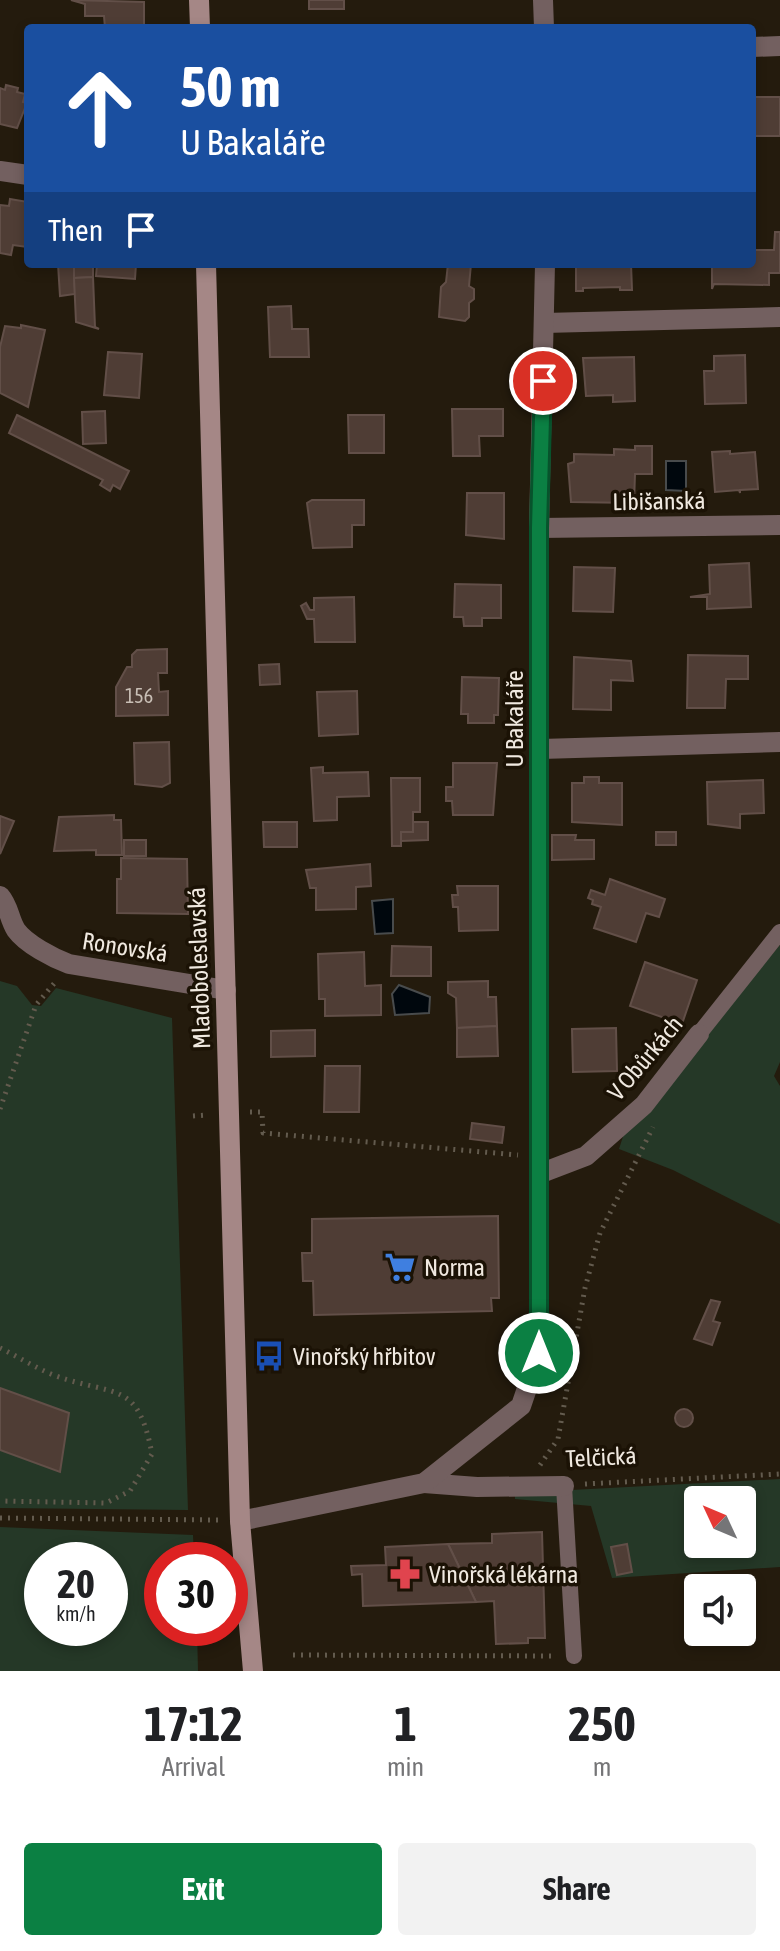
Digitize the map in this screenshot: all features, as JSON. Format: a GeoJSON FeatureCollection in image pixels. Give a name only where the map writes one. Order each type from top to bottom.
{"type":"FeatureCollection","features":[{"type":"Feature","properties":{"kind":"main road"},"geometry":{"type":"LineString","coordinates":[[199,0],[200,24]]}},
{"type":"Feature","properties":{"kind":"main road","name":"Mladoboleslavská"},"geometry":{"type":"LineString","coordinates":[[206,268],[240,1521],[253,1671]]}},
{"type":"Feature","properties":{"kind":"street"},"geometry":{"type":"LineString","coordinates":[[543,0],[544,24]]}},
{"type":"Feature","properties":{"kind":"street"},"geometry":{"type":"LineString","coordinates":[[756,47],[780,46]]}},
{"type":"Feature","properties":{"kind":"street"},"geometry":{"type":"LineString","coordinates":[[0,171],[24,174]]}},
{"type":"Feature","properties":{"kind":"street","name":"U Bakaláře"},"geometry":{"type":"LineString","coordinates":[[538,1165],[539,528],[545,268]]}},
{"type":"Feature","properties":{"kind":"street"},"geometry":{"type":"LineString","coordinates":[[544,323],[780,317]]}},
{"type":"Feature","properties":{"kind":"street","name":"Libišanská"},"geometry":{"type":"LineString","coordinates":[[539,528],[780,525]]}},
{"type":"Feature","properties":{"kind":"street"},"geometry":{"type":"LineString","coordinates":[[541,749],[780,742]]}},
{"type":"Feature","properties":{"kind":"street","name":"Ronovská"},"geometry":{"type":"LineString","coordinates":[[0,896],[10,907],[16,929],[54,958],[69,964],[226,990]]}},
{"type":"Feature","properties":{"kind":"street","name":"V Obůrkách"},"geometry":{"type":"LineString","coordinates":[[538,1165],[586,1156],[644,1105],[699,1034]]}},
{"type":"Feature","properties":{"kind":"street"},"geometry":{"type":"LineString","coordinates":[[240,1521],[424,1483],[521,1406],[539,1353],[538,1165]]}},
{"type":"Feature","properties":{"kind":"street","name":"Telčická"},"geometry":{"type":"LineString","coordinates":[[424,1483],[564,1486]]}},
{"type":"Feature","properties":{"kind":"lane","name":"V Obůrkách"},"geometry":{"type":"LineString","coordinates":[[699,1034],[780,932]]}},
{"type":"Feature","properties":{"kind":"lane"},"geometry":{"type":"LineString","coordinates":[[564,1486],[574,1656]]}},
{"type":"Feature","properties":{"kind":"path"},"geometry":{"type":"LineString","coordinates":[[0,1109],[36,1005],[69,964]]}},
{"type":"Feature","properties":{"kind":"path"},"geometry":{"type":"LineString","coordinates":[[526,1486],[558,1439],[585,1288],[600,1233],[628,1172],[654,1129],[644,1105]]}},
{"type":"Feature","properties":{"kind":"path"},"geometry":{"type":"LineString","coordinates":[[193,1116],[262,1112],[263,1133],[538,1165]]}},
{"type":"Feature","properties":{"kind":"path"},"geometry":{"type":"LineString","coordinates":[[0,1348],[56,1375],[122,1394],[145,1419],[152,1454],[130,1491],[106,1503],[0,1501]]}},
{"type":"Feature","properties":{"kind":"path","name":"Telčická"},"geometry":{"type":"LineString","coordinates":[[564,1486],[780,1474]]}},
{"type":"Feature","properties":{"kind":"path"},"geometry":{"type":"LineString","coordinates":[[0,1518],[198,1519]]}},
{"type":"Feature","properties":{"kind":"path"},"geometry":{"type":"LineString","coordinates":[[293,1655],[574,1656]]}},
{"type":"Feature","properties":{"kind":"green space"},"geometry":{"type":"Polygon","coordinates":[[[780,945],[780,1062],[774,1076],[780,1086],[780,1224],[673,1170],[619,1149],[627,1124],[780,945]]]}},
{"type":"Feature","properties":{"kind":"green space"},"geometry":{"type":"Polygon","coordinates":[[[0,981],[17,986],[32,1005],[41,1006],[56,988],[172,1018],[188,1510],[0,1508],[0,1450],[60,1472],[69,1413],[0,1388],[0,981]]]}},
{"type":"Feature","properties":{"kind":"green space"},"geometry":{"type":"Polygon","coordinates":[[[780,1479],[780,1567],[612,1578],[591,1506],[515,1499],[515,1493],[780,1479]],[[626,1544],[612,1548],[617,1575],[632,1571],[626,1544]]]}},
{"type":"Feature","properties":{"kind":"green space"},"geometry":{"type":"Polygon","coordinates":[[[0,1527],[193,1535],[193,1542],[144,1542],[144,1646],[197,1646],[198,1671],[0,1671],[0,1527]]]}},
{"type":"Feature","properties":{"kind":"shaded area"},"geometry":{"type":"Polygon","coordinates":[[[666,461],[686,461],[686,491],[666,490],[666,461]]]}},
{"type":"Feature","properties":{"kind":"shaded area"},"geometry":{"type":"Polygon","coordinates":[[[393,899],[393,933],[375,934],[372,901],[393,899]]]}},
{"type":"Feature","properties":{"kind":"shaded area"},"geometry":{"type":"Polygon","coordinates":[[[399,985],[430,997],[429,1013],[395,1015],[392,994],[399,985]]]}},
{"type":"Feature","properties":{"kind":"building"},"geometry":{"type":"Polygon","coordinates":[[[71,0],[144,2],[144,24],[105,24],[104,16],[85,16],[85,4],[71,0]]]}},
{"type":"Feature","properties":{"kind":"building"},"geometry":{"type":"Polygon","coordinates":[[[309,0],[344,0],[344,9],[309,9],[309,0]]]}},
{"type":"Feature","properties":{"kind":"building"},"geometry":{"type":"Polygon","coordinates":[[[6,85],[18,88],[17,92],[24,94],[24,110],[17,128],[0,124],[0,88],[5,90],[6,85]]]}},
{"type":"Feature","properties":{"kind":"building"},"geometry":{"type":"Polygon","coordinates":[[[756,97],[780,97],[780,136],[756,136],[756,97]]]}},
{"type":"Feature","properties":{"kind":"building"},"geometry":{"type":"Polygon","coordinates":[[[10,199],[24,201],[24,246],[13,245],[11,255],[0,253],[0,205],[9,206],[10,199]]]}},
{"type":"Feature","properties":{"kind":"building"},"geometry":{"type":"Polygon","coordinates":[[[775,232],[780,232],[780,273],[769,273],[769,285],[714,284],[712,289],[712,268],[756,268],[756,250],[774,250],[775,232]]]}},
{"type":"Feature","properties":{"kind":"building"},"geometry":{"type":"Polygon","coordinates":[[[58,268],[74,268],[75,294],[60,296],[58,268]]]}},
{"type":"Feature","properties":{"kind":"building"},"geometry":{"type":"Polygon","coordinates":[[[74,268],[93,268],[93,277],[74,278],[74,268]]]}},
{"type":"Feature","properties":{"kind":"building"},"geometry":{"type":"Polygon","coordinates":[[[97,268],[136,268],[135,279],[96,276],[97,268]]]}},
{"type":"Feature","properties":{"kind":"building"},"geometry":{"type":"Polygon","coordinates":[[[448,268],[471,268],[469,286],[474,289],[474,299],[469,303],[469,317],[465,321],[439,317],[441,287],[446,282],[448,268]]]}},
{"type":"Feature","properties":{"kind":"building"},"geometry":{"type":"Polygon","coordinates":[[[576,268],[631,268],[632,290],[620,290],[620,287],[576,291],[576,268]]]}},
{"type":"Feature","properties":{"kind":"building"},"geometry":{"type":"Polygon","coordinates":[[[93,277],[95,327],[99,329],[76,322],[74,278],[93,277]]]}},
{"type":"Feature","properties":{"kind":"building"},"geometry":{"type":"Polygon","coordinates":[[[291,306],[292,329],[308,329],[309,357],[270,357],[268,307],[291,306]]]}},
{"type":"Feature","properties":{"kind":"building"},"geometry":{"type":"Polygon","coordinates":[[[21,325],[45,330],[28,407],[0,393],[0,347],[5,326],[21,328],[21,325]]]}},
{"type":"Feature","properties":{"kind":"building"},"geometry":{"type":"Polygon","coordinates":[[[108,352],[142,354],[139,398],[104,395],[108,352]]]}},
{"type":"Feature","properties":{"kind":"building"},"geometry":{"type":"Polygon","coordinates":[[[745,355],[746,403],[705,404],[704,371],[714,371],[714,356],[745,355]]]}},
{"type":"Feature","properties":{"kind":"building"},"geometry":{"type":"Polygon","coordinates":[[[634,357],[635,401],[613,402],[613,395],[586,396],[583,358],[634,357]]]}},
{"type":"Feature","properties":{"kind":"building"},"geometry":{"type":"Polygon","coordinates":[[[452,409],[503,409],[503,436],[479,436],[480,456],[453,456],[452,409]]]}},
{"type":"Feature","properties":{"kind":"building"},"geometry":{"type":"Polygon","coordinates":[[[105,411],[106,443],[83,444],[82,412],[105,411]]]}},
{"type":"Feature","properties":{"kind":"building"},"geometry":{"type":"Polygon","coordinates":[[[17,415],[129,471],[120,489],[113,485],[110,491],[100,485],[103,480],[9,433],[17,415]]]}},
{"type":"Feature","properties":{"kind":"building"},"geometry":{"type":"Polygon","coordinates":[[[348,415],[384,415],[384,453],[349,453],[348,415]]]}},
{"type":"Feature","properties":{"kind":"building"},"geometry":{"type":"Polygon","coordinates":[[[635,446],[652,446],[652,474],[635,474],[634,503],[571,502],[568,464],[574,462],[574,454],[614,455],[614,449],[635,450],[635,446]]]}},
{"type":"Feature","properties":{"kind":"building"},"geometry":{"type":"Polygon","coordinates":[[[730,451],[730,454],[755,452],[758,489],[740,490],[740,493],[739,490],[715,492],[712,452],[730,451]]]}},
{"type":"Feature","properties":{"kind":"building"},"geometry":{"type":"Polygon","coordinates":[[[467,493],[504,493],[504,539],[466,535],[467,493]]]}},
{"type":"Feature","properties":{"kind":"building"},"geometry":{"type":"Polygon","coordinates":[[[312,500],[364,500],[364,525],[352,525],[352,547],[313,548],[307,503],[312,500]]]}},
{"type":"Feature","properties":{"kind":"building"},"geometry":{"type":"Polygon","coordinates":[[[749,563],[751,607],[707,609],[707,597],[690,597],[710,594],[709,565],[749,563]]]}},
{"type":"Feature","properties":{"kind":"building"},"geometry":{"type":"Polygon","coordinates":[[[574,567],[615,568],[613,612],[573,611],[574,567]]]}},
{"type":"Feature","properties":{"kind":"building"},"geometry":{"type":"Polygon","coordinates":[[[455,584],[501,585],[501,618],[482,618],[482,626],[464,626],[463,617],[454,617],[455,584]]]}},
{"type":"Feature","properties":{"kind":"building"},"geometry":{"type":"Polygon","coordinates":[[[354,597],[355,642],[315,642],[314,619],[307,619],[301,606],[306,603],[310,610],[314,610],[314,598],[354,597]]]}},
{"type":"Feature","properties":{"kind":"building"},"geometry":{"type":"Polygon","coordinates":[[[167,649],[167,673],[158,673],[159,692],[168,691],[168,715],[116,716],[116,687],[127,667],[132,667],[132,655],[137,650],[167,649]]]}},
{"type":"Feature","properties":{"kind":"building"},"geometry":{"type":"Polygon","coordinates":[[[688,655],[748,656],[748,679],[726,679],[725,708],[687,708],[688,655]]]}},
{"type":"Feature","properties":{"kind":"building"},"geometry":{"type":"Polygon","coordinates":[[[574,657],[631,661],[633,681],[611,680],[611,710],[573,709],[574,657]]]}},
{"type":"Feature","properties":{"kind":"building"},"geometry":{"type":"Polygon","coordinates":[[[279,664],[280,684],[260,685],[259,665],[279,664]]]}},
{"type":"Feature","properties":{"kind":"building"},"geometry":{"type":"Polygon","coordinates":[[[462,677],[499,678],[498,715],[494,715],[494,723],[468,723],[468,714],[461,714],[462,677]]]}},
{"type":"Feature","properties":{"kind":"building"},"geometry":{"type":"Polygon","coordinates":[[[357,691],[358,734],[319,736],[317,692],[357,691]]]}},
{"type":"Feature","properties":{"kind":"building"},"geometry":{"type":"Polygon","coordinates":[[[169,742],[170,783],[162,787],[135,784],[134,743],[169,742]]]}},
{"type":"Feature","properties":{"kind":"building"},"geometry":{"type":"Polygon","coordinates":[[[453,763],[497,763],[493,815],[453,815],[452,801],[446,801],[446,787],[453,787],[453,763]]]}},
{"type":"Feature","properties":{"kind":"building"},"geometry":{"type":"Polygon","coordinates":[[[323,767],[323,773],[368,772],[369,796],[337,797],[337,820],[314,821],[311,768],[323,767]]]}},
{"type":"Feature","properties":{"kind":"building"},"geometry":{"type":"Polygon","coordinates":[[[584,777],[599,777],[599,783],[622,783],[622,825],[572,822],[572,783],[584,783],[584,777]]]}},
{"type":"Feature","properties":{"kind":"building"},"geometry":{"type":"Polygon","coordinates":[[[391,778],[420,778],[420,812],[413,812],[413,832],[401,832],[401,846],[392,846],[391,778]]]}},
{"type":"Feature","properties":{"kind":"building"},"geometry":{"type":"Polygon","coordinates":[[[763,780],[764,813],[740,814],[740,828],[708,824],[707,782],[763,780]]]}},
{"type":"Feature","properties":{"kind":"building"},"geometry":{"type":"Polygon","coordinates":[[[114,815],[114,820],[121,820],[122,855],[96,855],[96,850],[54,851],[59,817],[114,815]]]}},
{"type":"Feature","properties":{"kind":"building"},"geometry":{"type":"Polygon","coordinates":[[[0,816],[14,821],[0,854],[0,816]]]}},
{"type":"Feature","properties":{"kind":"building"},"geometry":{"type":"Polygon","coordinates":[[[263,822],[297,822],[297,847],[264,847],[263,822]]]}},
{"type":"Feature","properties":{"kind":"building"},"geometry":{"type":"Polygon","coordinates":[[[413,822],[428,822],[428,840],[401,841],[401,832],[413,832],[413,822]]]}},
{"type":"Feature","properties":{"kind":"building"},"geometry":{"type":"Polygon","coordinates":[[[656,832],[676,832],[676,845],[656,845],[656,832]]]}},
{"type":"Feature","properties":{"kind":"building"},"geometry":{"type":"Polygon","coordinates":[[[552,835],[576,835],[575,840],[594,840],[594,859],[552,860],[552,835]]]}},
{"type":"Feature","properties":{"kind":"building"},"geometry":{"type":"Polygon","coordinates":[[[124,840],[146,840],[146,856],[124,856],[124,840]]]}},
{"type":"Feature","properties":{"kind":"building"},"geometry":{"type":"Polygon","coordinates":[[[121,858],[187,859],[188,914],[117,913],[117,879],[121,879],[121,858]]]}},
{"type":"Feature","properties":{"kind":"building"},"geometry":{"type":"Polygon","coordinates":[[[370,864],[371,886],[356,887],[356,909],[316,910],[316,888],[310,888],[306,870],[370,864]]]}},
{"type":"Feature","properties":{"kind":"building"},"geometry":{"type":"Polygon","coordinates":[[[610,879],[665,899],[659,917],[646,913],[636,942],[594,928],[601,907],[592,904],[593,900],[588,898],[591,890],[605,895],[610,879]]]}},
{"type":"Feature","properties":{"kind":"building"},"geometry":{"type":"Polygon","coordinates":[[[457,886],[498,886],[498,930],[459,931],[458,907],[453,907],[452,895],[458,895],[457,886]]]}},
{"type":"Feature","properties":{"kind":"building"},"geometry":{"type":"Polygon","coordinates":[[[392,946],[431,947],[431,976],[391,976],[392,946]]]}},
{"type":"Feature","properties":{"kind":"building"},"geometry":{"type":"Polygon","coordinates":[[[364,952],[365,986],[381,985],[381,1015],[325,1016],[325,999],[319,999],[318,954],[364,952]]]}},
{"type":"Feature","properties":{"kind":"building"},"geometry":{"type":"Polygon","coordinates":[[[645,962],[697,980],[682,1024],[630,1006],[645,962]]]}},
{"type":"Feature","properties":{"kind":"building"},"geometry":{"type":"Polygon","coordinates":[[[488,981],[488,997],[496,997],[497,1026],[457,1028],[456,998],[448,993],[448,982],[488,981]]]}},
{"type":"Feature","properties":{"kind":"building"},"geometry":{"type":"Polygon","coordinates":[[[497,1026],[498,1056],[457,1057],[457,1028],[497,1026]]]}},
{"type":"Feature","properties":{"kind":"building"},"geometry":{"type":"Polygon","coordinates":[[[616,1028],[617,1071],[573,1072],[572,1029],[616,1028]]]}},
{"type":"Feature","properties":{"kind":"building"},"geometry":{"type":"Polygon","coordinates":[[[315,1030],[315,1056],[271,1057],[271,1031],[315,1030]]]}},
{"type":"Feature","properties":{"kind":"building"},"geometry":{"type":"Polygon","coordinates":[[[325,1066],[360,1066],[359,1112],[324,1112],[325,1066]]]}},
{"type":"Feature","properties":{"kind":"building"},"geometry":{"type":"Polygon","coordinates":[[[472,1123],[504,1127],[502,1143],[470,1139],[472,1123]]]}},
{"type":"Feature","properties":{"kind":"building","name":"Norma"},"geometry":{"type":"Polygon","coordinates":[[[498,1216],[499,1298],[491,1298],[492,1311],[314,1315],[313,1281],[303,1281],[302,1253],[312,1253],[312,1219],[498,1216]]]}},
{"type":"Feature","properties":{"kind":"building"},"geometry":{"type":"Polygon","coordinates":[[[711,1300],[720,1302],[713,1321],[720,1323],[712,1345],[694,1339],[711,1300]]]}},
{"type":"Feature","properties":{"kind":"building"},"geometry":{"type":"Polygon","coordinates":[[[0,1388],[69,1413],[60,1472],[0,1450],[0,1388]]]}},
{"type":"Feature","properties":{"kind":"building"},"geometry":{"type":"Polygon","coordinates":[[[684,1409],[693,1418],[684,1427],[675,1418],[684,1409]]]}},
{"type":"Feature","properties":{"kind":"building"},"geometry":{"type":"Polygon","coordinates":[[[542,1532],[545,1638],[528,1638],[528,1643],[496,1644],[494,1601],[476,1602],[448,1544],[492,1543],[492,1534],[542,1532]]]}},
{"type":"Feature","properties":{"kind":"building"},"geometry":{"type":"Polygon","coordinates":[[[448,1544],[476,1602],[363,1606],[362,1574],[352,1575],[351,1566],[386,1565],[385,1547],[448,1544]]]}},
{"type":"Feature","properties":{"kind":"building"},"geometry":{"type":"Polygon","coordinates":[[[627,1544],[632,1572],[617,1575],[611,1547],[627,1544]]]}},
{"type":"Feature","properties":{"kind":"place","name":"Norma"},"geometry":{"type":"Point","coordinates":[400,1267]}},
{"type":"Feature","properties":{"kind":"place","name":"Vinořský hřbitov"},"geometry":{"type":"Point","coordinates":[269,1356]}},
{"type":"Feature","properties":{"kind":"place","name":"Vinořská lékárna"},"geometry":{"type":"Point","coordinates":[405,1574]}},
{"type":"Feature","properties":{"kind":"route"},"geometry":{"type":"LineString","coordinates":[[539,1353],[539,528],[543,381]]}}]}
